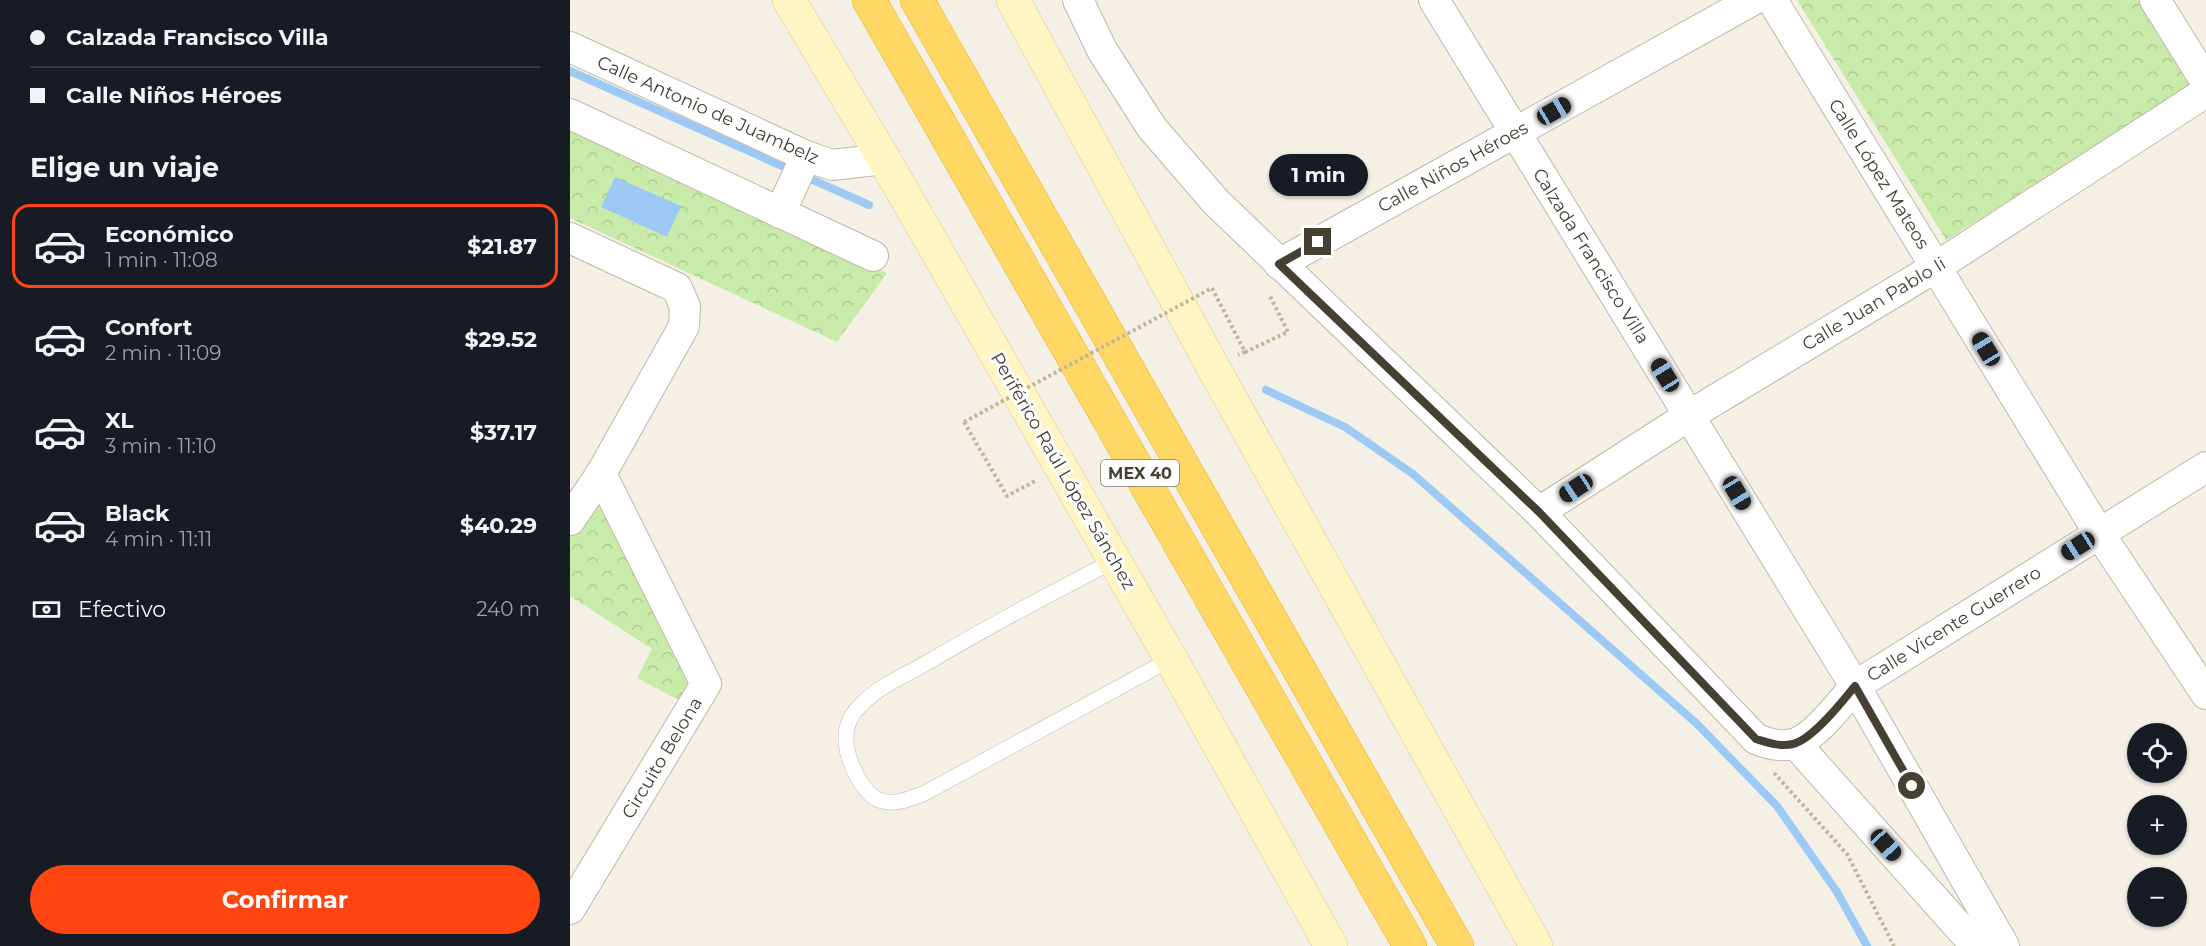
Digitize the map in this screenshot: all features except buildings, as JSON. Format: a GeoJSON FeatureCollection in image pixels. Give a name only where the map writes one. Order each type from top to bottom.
{"type":"FeatureCollection","features":[{"type":"Feature","properties":{"kind":"highway","name":"MEX 40"},"geometry":{"type":"LineString","coordinates":[[869,0],[1410,946]]}},
{"type":"Feature","properties":{"kind":"highway","name":"MEX 40"},"geometry":{"type":"LineString","coordinates":[[917,0],[1457,946]]}},
{"type":"Feature","properties":{"kind":"main road","name":"Periférico Raúl López Sánchez"},"geometry":{"type":"LineString","coordinates":[[789,0],[884,159],[1171,659],[1331,946]]}},
{"type":"Feature","properties":{"kind":"main road"},"geometry":{"type":"LineString","coordinates":[[1013,0],[1213,367],[1536,946]]}},
{"type":"Feature","properties":{"kind":"street"},"geometry":{"type":"LineString","coordinates":[[1078,0],[1102,51],[1152,129],[1216,202],[1539,512],[1756,739],[1774,745],[1796,744],[1976,946]]}},
{"type":"Feature","properties":{"kind":"street","name":"Calzada Francisco Villa"},"geometry":{"type":"LineString","coordinates":[[1434,0],[1855,686],[2004,946]]}},
{"type":"Feature","properties":{"kind":"street","name":"Calle Niños Héroes"},"geometry":{"type":"LineString","coordinates":[[1279,264],[1753,0]]}},
{"type":"Feature","properties":{"kind":"street","name":"Calle López Mateos"},"geometry":{"type":"LineString","coordinates":[[1772,0],[2099,533],[2206,694]]}},
{"type":"Feature","properties":{"kind":"street"},"geometry":{"type":"LineString","coordinates":[[2155,0],[2206,82]]}},
{"type":"Feature","properties":{"kind":"street","name":"Calle Antonio de Juambelz"},"geometry":{"type":"LineString","coordinates":[[570,47],[803,162],[832,165],[884,159]]}},
{"type":"Feature","properties":{"kind":"street","name":"Calle Juan Pablo Ii"},"geometry":{"type":"LineString","coordinates":[[1539,512],[1690,416],[1936,267],[2206,93]]}},
{"type":"Feature","properties":{"kind":"street"},"geometry":{"type":"LineString","coordinates":[[570,114],[782,206],[873,256]]}},
{"type":"Feature","properties":{"kind":"street"},"geometry":{"type":"LineString","coordinates":[[782,206],[803,162]]}},
{"type":"Feature","properties":{"kind":"street"},"geometry":{"type":"LineString","coordinates":[[570,238],[677,288],[685,307],[684,326],[601,474],[570,520]]}},
{"type":"Feature","properties":{"kind":"street","name":"Calle Vicente Guerrero"},"geometry":{"type":"LineString","coordinates":[[1796,744],[1825,722],[1855,686],[2206,467]]}},
{"type":"Feature","properties":{"kind":"street","name":"Circuito Belona"},"geometry":{"type":"LineString","coordinates":[[570,909],[706,684],[601,474]]}},
{"type":"Feature","properties":{"kind":"lane"},"geometry":{"type":"LineString","coordinates":[[1114,561],[1018,610],[884,687],[861,704],[848,723],[846,739],[859,780],[869,794],[881,801],[902,802],[910,799],[925,793],[1171,659]]}},
{"type":"Feature","properties":{"kind":"path"},"geometry":{"type":"LineString","coordinates":[[1060,468],[1007,496],[964,422],[1212,288]]}},
{"type":"Feature","properties":{"kind":"path"},"geometry":{"type":"LineString","coordinates":[[1245,352],[1288,332],[1268,293]]}},
{"type":"Feature","properties":{"kind":"green space"},"geometry":{"type":"Polygon","coordinates":[[[1797,0],[2140,0],[2194,87],[1946,240],[1797,0]]]}},
{"type":"Feature","properties":{"kind":"green space"},"geometry":{"type":"Polygon","coordinates":[[[570,126],[887,273],[837,342],[570,218],[570,126]]]}},
{"type":"Feature","properties":{"kind":"green space"},"geometry":{"type":"Polygon","coordinates":[[[601,483],[701,684],[688,705],[637,678],[652,649],[570,596],[570,529],[601,483]]]}},
{"type":"Feature","properties":{"kind":"water"},"geometry":{"type":"Polygon","coordinates":[[[615,177],[681,206],[667,237],[601,207],[615,177]]]}},
{"type":"Feature","properties":{"kind":"waterway"},"geometry":{"type":"LineString","coordinates":[[570,71],[869,205]]}},
{"type":"Feature","properties":{"kind":"waterway"},"geometry":{"type":"LineString","coordinates":[[1266,390],[1345,427],[1413,474],[1696,723],[1777,806],[1837,892],[1867,946]]}},
{"type":"Feature","properties":{"kind":"route"},"geometry":{"type":"LineString","coordinates":[[1318,242],[1279,264],[1539,512],[1756,739],[1774,745],[1796,744],[1825,722],[1855,686],[1912,786]]}}]}
